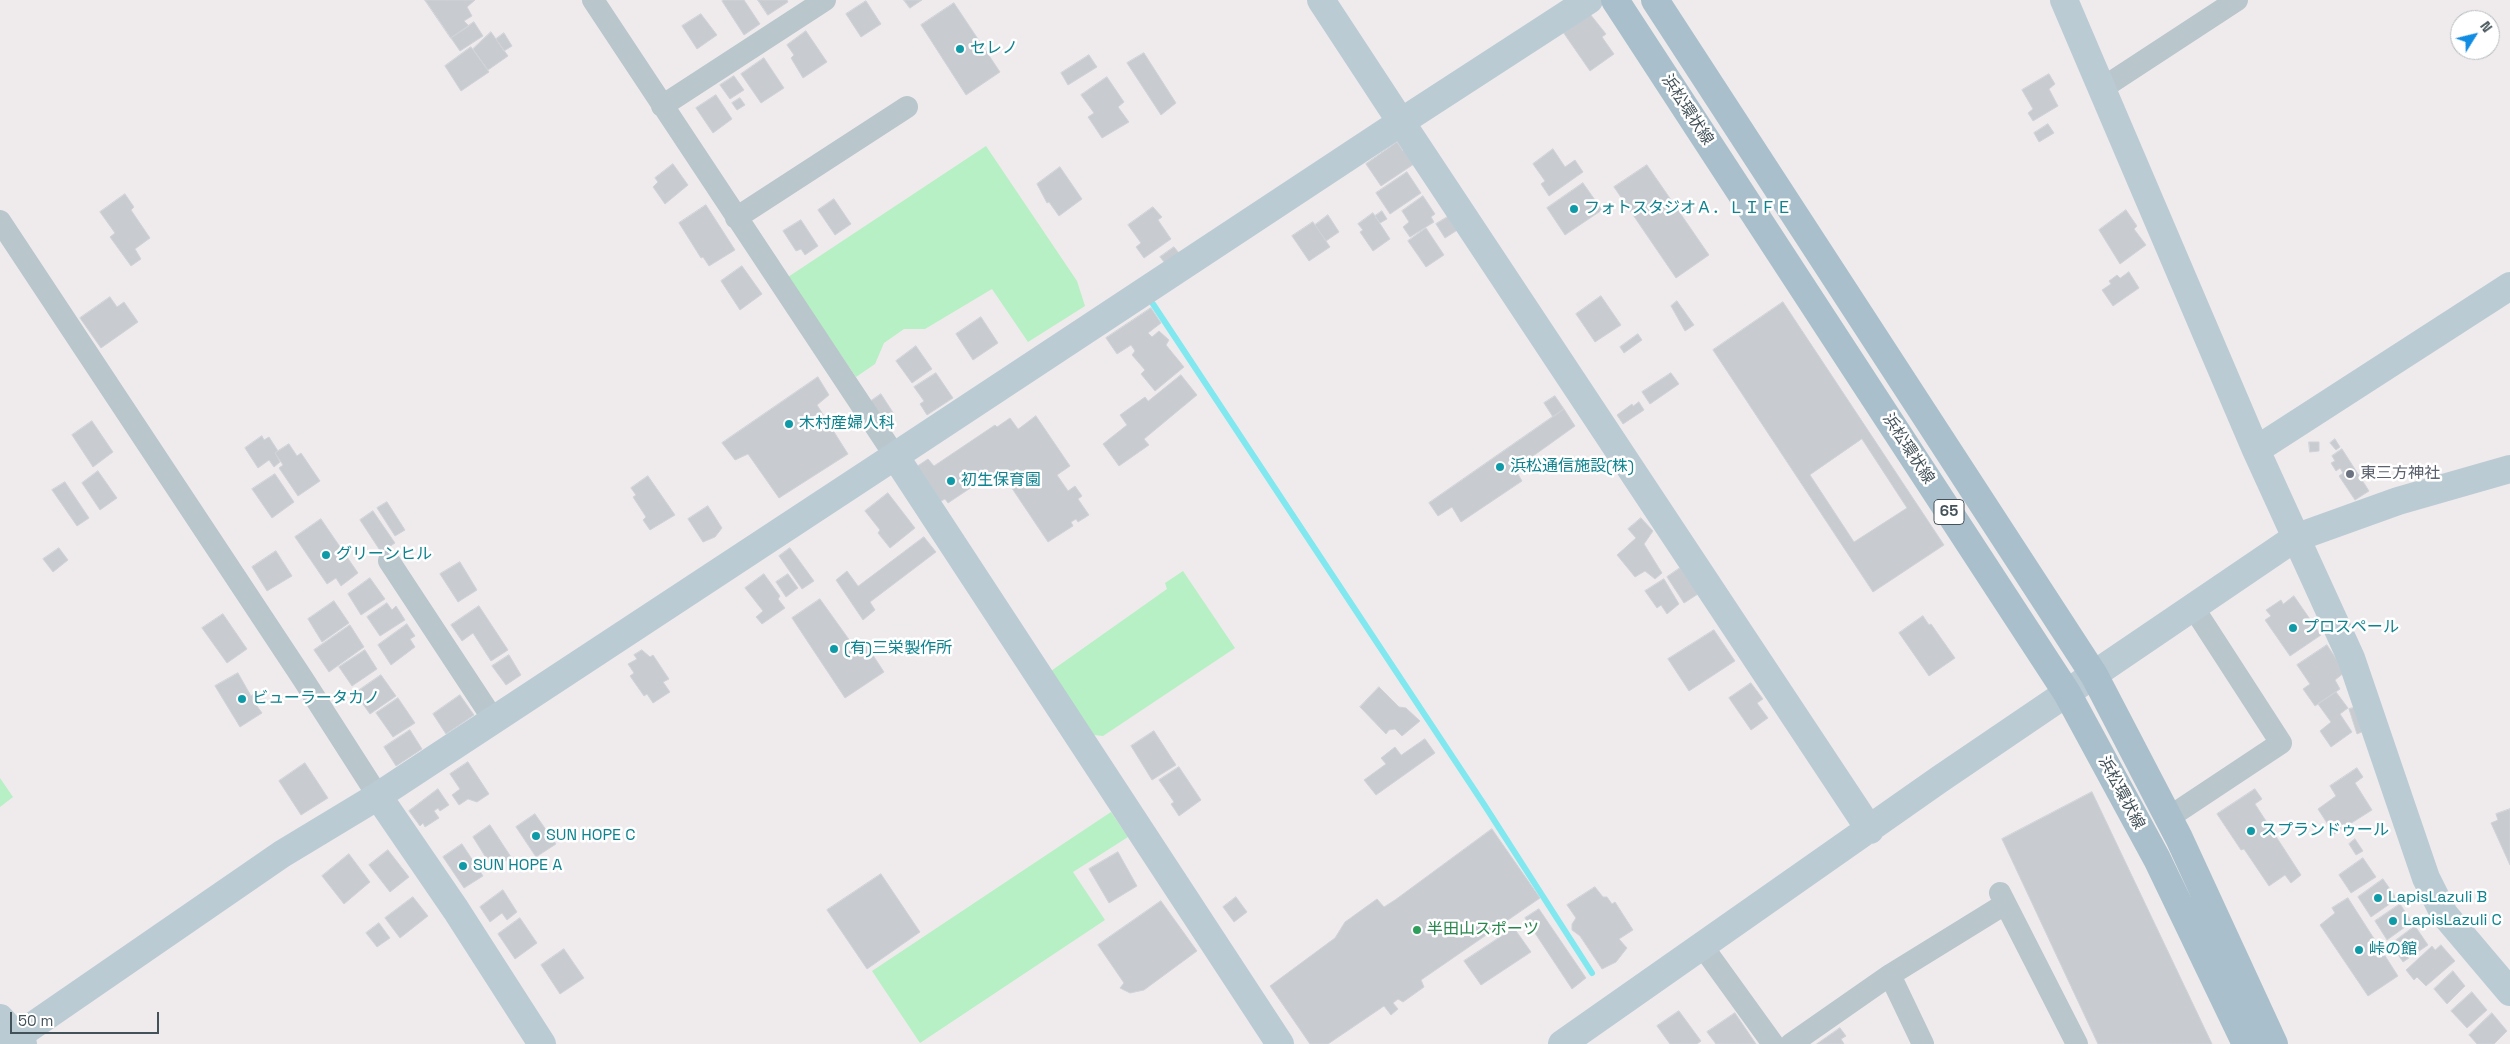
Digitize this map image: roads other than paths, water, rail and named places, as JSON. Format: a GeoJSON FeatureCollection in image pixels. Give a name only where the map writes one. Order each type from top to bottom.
{"type":"FeatureCollection","features":[{"type":"Feature","properties":{"kind":"main road","name":"浜松環状線"},"geometry":{"type":"LineString","coordinates":[[1615,0],[2068,693],[2157,859],[2246,1044]]}},
{"type":"Feature","properties":{"kind":"main road","name":"浜松環状線"},"geometry":{"type":"LineString","coordinates":[[1654,0],[2094,675],[2168,818],[2274,1044]]}},
{"type":"Feature","properties":{"kind":"street"},"geometry":{"type":"LineString","coordinates":[[592,0],[1280,1044]]}},
{"type":"Feature","properties":{"kind":"street"},"geometry":{"type":"LineString","coordinates":[[662,106],[825,0]]}},
{"type":"Feature","properties":{"kind":"street"},"geometry":{"type":"LineString","coordinates":[[1321,0],[1870,830]]}},
{"type":"Feature","properties":{"kind":"street"},"geometry":{"type":"LineString","coordinates":[[12,1036],[282,854],[378,796],[1401,122],[1590,0]]}},
{"type":"Feature","properties":{"kind":"street"},"geometry":{"type":"LineString","coordinates":[[2064,0],[2256,450],[2351,658],[2426,878],[2444,914],[2510,992]]}},
{"type":"Feature","properties":{"kind":"street"},"geometry":{"type":"LineString","coordinates":[[2101,89],[2237,0]]}},
{"type":"Feature","properties":{"kind":"street"},"geometry":{"type":"LineString","coordinates":[[736,218],[908,107]]}},
{"type":"Feature","properties":{"kind":"street"},"geometry":{"type":"LineString","coordinates":[[0,221],[303,679],[378,796],[456,910],[542,1044]]}},
{"type":"Feature","properties":{"kind":"street"},"geometry":{"type":"LineString","coordinates":[[2256,450],[2510,286]]}},
{"type":"Feature","properties":{"kind":"street"},"geometry":{"type":"LineString","coordinates":[[1562,1044],[2295,538],[2398,501],[2510,469]]}},
{"type":"Feature","properties":{"kind":"street"},"geometry":{"type":"LineString","coordinates":[[389,561],[493,719]]}},
{"type":"Feature","properties":{"kind":"street"},"geometry":{"type":"LineString","coordinates":[[2168,818],[2281,743],[2193,607]]}},
{"type":"Feature","properties":{"kind":"street"},"geometry":{"type":"LineString","coordinates":[[1791,1044],[2002,898],[2077,1044]]}},
{"type":"Feature","properties":{"kind":"street"},"geometry":{"type":"LineString","coordinates":[[1702,946],[1773,1044]]}},
{"type":"Feature","properties":{"kind":"street"},"geometry":{"type":"LineString","coordinates":[[1890,975],[1923,1044]]}},
{"type":"Feature","properties":{"kind":"waterway"},"geometry":{"type":"LineString","coordinates":[[1153,304],[1485,806],[1592,973]]}},
{"type":"Feature","properties":{"kind":"place","name":"セレノ"},"geometry":{"type":"Point","coordinates":[960,49]}},
{"type":"Feature","properties":{"kind":"place","name":"フォトスタジオＡ．ＬＩＦＥ"},"geometry":{"type":"Point","coordinates":[1574,209]}},
{"type":"Feature","properties":{"kind":"place","name":"木村産婦人科"},"geometry":{"type":"Point","coordinates":[789,424]}},
{"type":"Feature","properties":{"kind":"place","name":"浜松通信施設(株)"},"geometry":{"type":"Point","coordinates":[1500,467]}},
{"type":"Feature","properties":{"kind":"place","name":"東三方神社"},"geometry":{"type":"Point","coordinates":[2350,474]}},
{"type":"Feature","properties":{"kind":"place","name":"初生保育園"},"geometry":{"type":"Point","coordinates":[951,481]}},
{"type":"Feature","properties":{"kind":"place","name":"グリーンヒル"},"geometry":{"type":"Point","coordinates":[326,555]}},
{"type":"Feature","properties":{"kind":"place","name":"プロスペール"},"geometry":{"type":"Point","coordinates":[2293,628]}},
{"type":"Feature","properties":{"kind":"place","name":"(有)三栄製作所"},"geometry":{"type":"Point","coordinates":[834,649]}},
{"type":"Feature","properties":{"kind":"place","name":"ビューラータカノ"},"geometry":{"type":"Point","coordinates":[242,699]}},
{"type":"Feature","properties":{"kind":"place","name":"スプランドゥール"},"geometry":{"type":"Point","coordinates":[2251,831]}},
{"type":"Feature","properties":{"kind":"place","name":"SUN HOPE C"},"geometry":{"type":"Point","coordinates":[536,836]}},
{"type":"Feature","properties":{"kind":"place","name":"SUN HOPE A"},"geometry":{"type":"Point","coordinates":[463,866]}},
{"type":"Feature","properties":{"kind":"place","name":"LapisLazuli B"},"geometry":{"type":"Point","coordinates":[2378,898]}},
{"type":"Feature","properties":{"kind":"place","name":"LapisLazuli C"},"geometry":{"type":"Point","coordinates":[2393,921]}},
{"type":"Feature","properties":{"kind":"place","name":"半田山スポーツ"},"geometry":{"type":"Point","coordinates":[1417,930]}},
{"type":"Feature","properties":{"kind":"place","name":"峠の館"},"geometry":{"type":"Point","coordinates":[2359,950]}}]}
